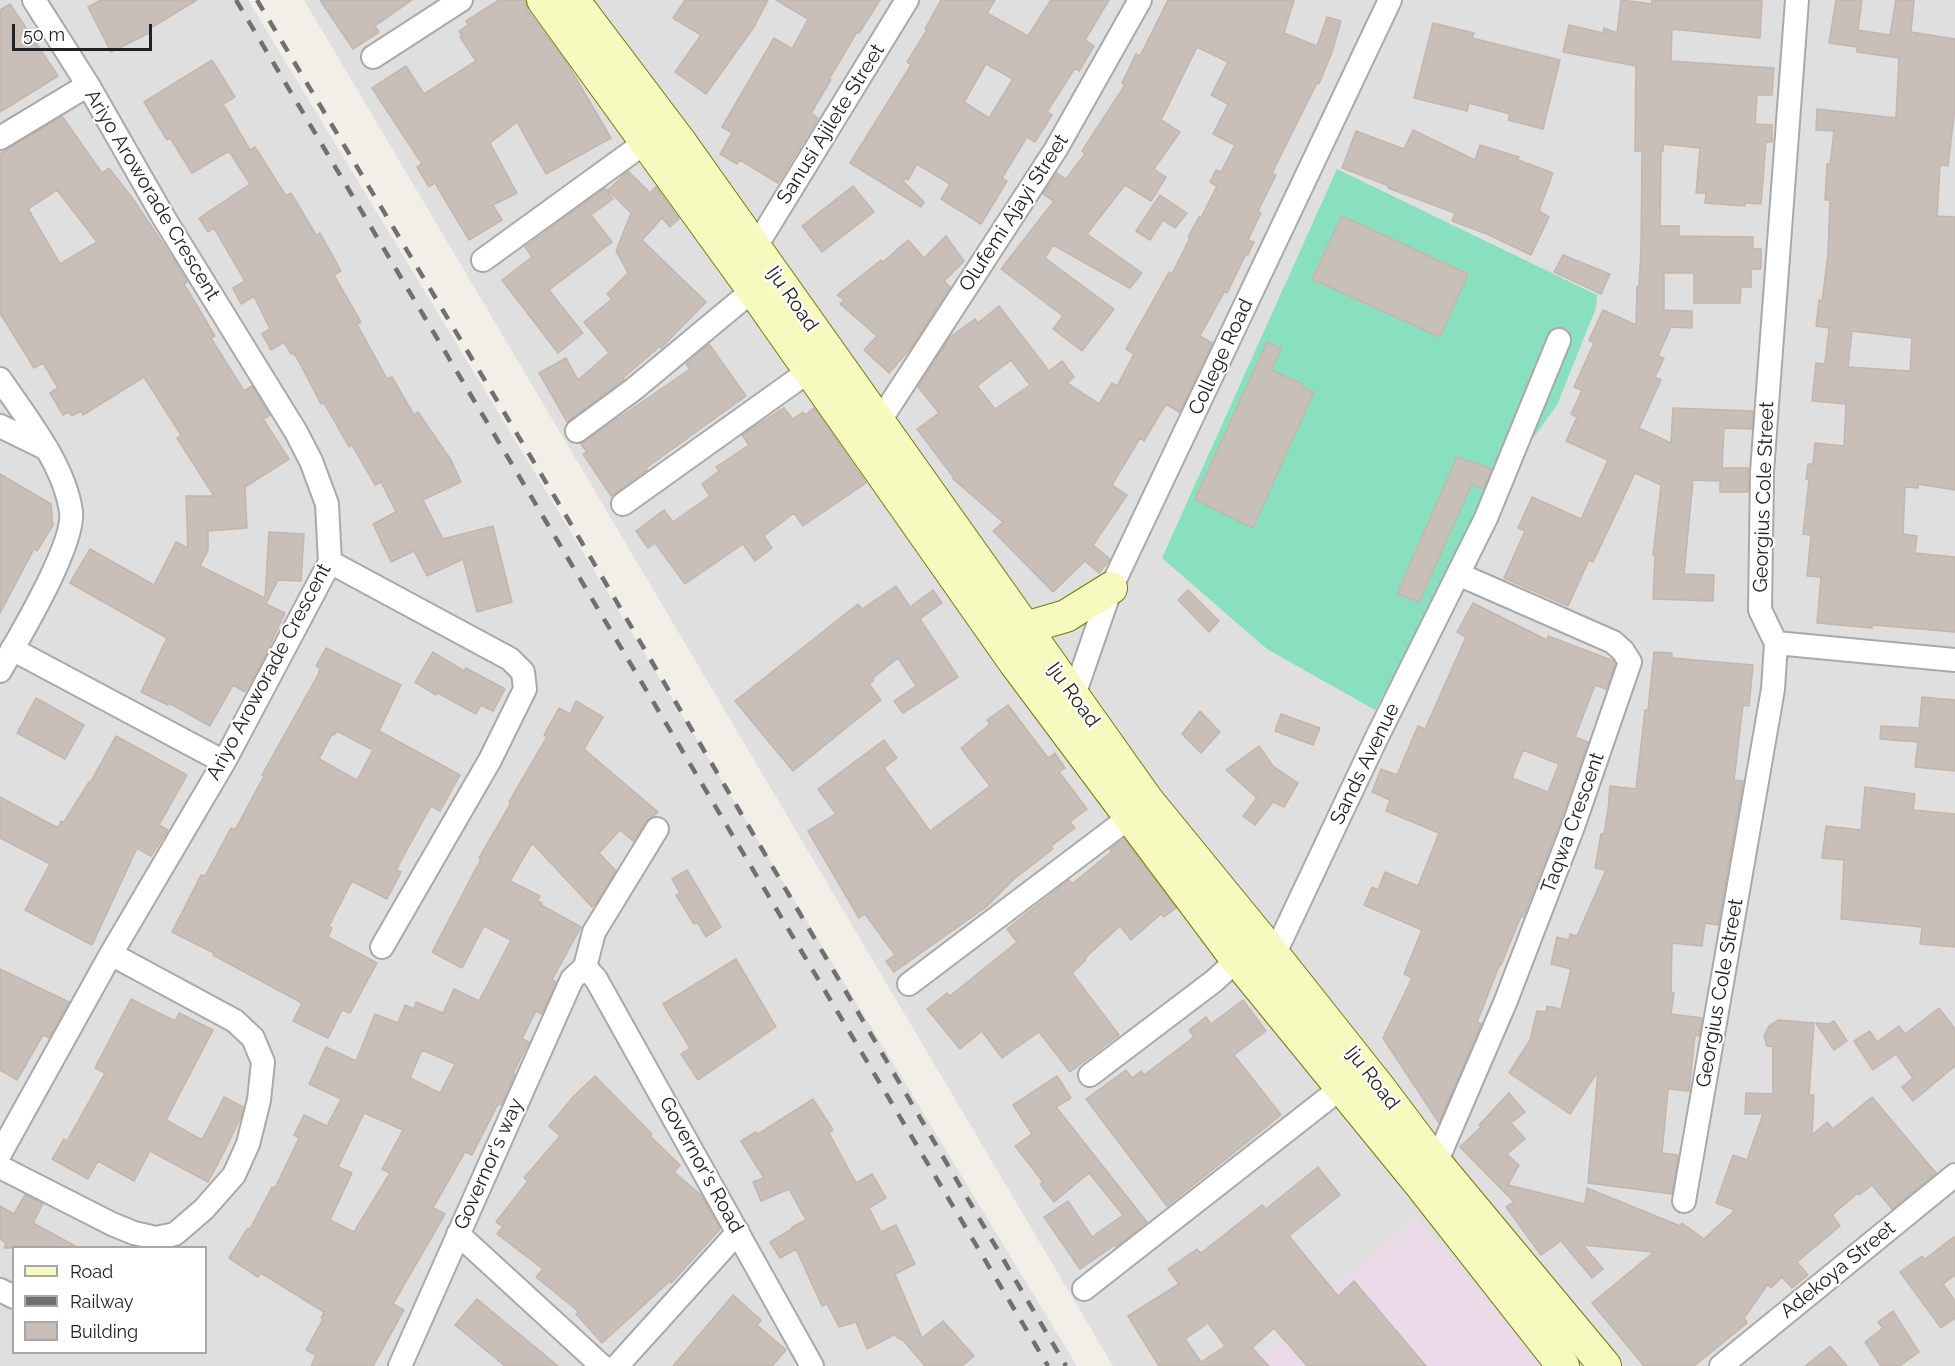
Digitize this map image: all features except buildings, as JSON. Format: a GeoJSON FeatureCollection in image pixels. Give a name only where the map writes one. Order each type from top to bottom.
{"type":"FeatureCollection","features":[{"type":"Feature","properties":{"kind":"main road","name":"Iju Road"},"geometry":{"type":"LineString","coordinates":[[543,0],[647,141],[1015,663],[1064,703],[1148,801],[1274,955],[1436,1163],[1605,1366]]}},
{"type":"Feature","properties":{"kind":"main road","name":"Iju Road"},"geometry":{"type":"LineString","coordinates":[[573,0],[681,143],[1025,628],[1064,703],[1130,817],[1237,960],[1420,1184],[1563,1366]]}},
{"type":"Feature","properties":{"kind":"main road"},"geometry":{"type":"LineString","coordinates":[[1025,628],[1066,616],[1111,588]]}},
{"type":"Feature","properties":{"kind":"street","name":"Ariyo Aroworade Crescent"},"geometry":{"type":"LineString","coordinates":[[0,1154],[111,954],[224,762],[330,562],[327,504],[311,461],[296,432],[164,218],[88,85],[34,0]]}},
{"type":"Feature","properties":{"kind":"street"},"geometry":{"type":"LineString","coordinates":[[373,57],[461,0]]}},
{"type":"Feature","properties":{"kind":"street","name":"Sanusi Ajilete Street"},"geometry":{"type":"LineString","coordinates":[[755,248],[907,0]]}},
{"type":"Feature","properties":{"kind":"street","name":"Olufemi Ajayi Street"},"geometry":{"type":"LineString","coordinates":[[879,422],[1056,149],[1140,0]]}},
{"type":"Feature","properties":{"kind":"street","name":"College Road"},"geometry":{"type":"LineString","coordinates":[[1064,703],[1111,588],[1390,0]]}},
{"type":"Feature","properties":{"kind":"street","name":"Georgius Cole Street"},"geometry":{"type":"LineString","coordinates":[[1684,1201],[1773,690],[1776,643],[1760,610],[1762,484],[1797,0]]}},
{"type":"Feature","properties":{"kind":"street"},"geometry":{"type":"LineString","coordinates":[[0,138],[88,85]]}},
{"type":"Feature","properties":{"kind":"street"},"geometry":{"type":"LineString","coordinates":[[483,260],[647,141]]}},
{"type":"Feature","properties":{"kind":"street"},"geometry":{"type":"LineString","coordinates":[[577,431],[634,389],[753,290]]}},
{"type":"Feature","properties":{"kind":"street","name":"Sands Avenue"},"geometry":{"type":"LineString","coordinates":[[1274,955],[1486,518],[1559,340]]}},
{"type":"Feature","properties":{"kind":"street"},"geometry":{"type":"LineString","coordinates":[[623,504],[809,371]]}},
{"type":"Feature","properties":{"kind":"street"},"geometry":{"type":"LineString","coordinates":[[0,379],[48,450],[66,492],[72,514],[68,539],[49,581],[0,671]]}},
{"type":"Feature","properties":{"kind":"street"},"geometry":{"type":"LineString","coordinates":[[0,426],[48,450]]}},
{"type":"Feature","properties":{"kind":"street"},"geometry":{"type":"LineString","coordinates":[[330,562],[510,659],[523,672],[525,689],[490,760],[382,948]]}},
{"type":"Feature","properties":{"kind":"street","name":"Taqwa Crescent"},"geometry":{"type":"LineString","coordinates":[[1436,1163],[1505,1004],[1574,824],[1629,662],[1623,651],[1613,642],[1458,574]]}},
{"type":"Feature","properties":{"kind":"street"},"geometry":{"type":"LineString","coordinates":[[1776,643],[1955,660]]}},
{"type":"Feature","properties":{"kind":"street"},"geometry":{"type":"LineString","coordinates":[[12,649],[224,762]]}},
{"type":"Feature","properties":{"kind":"street"},"geometry":{"type":"LineString","coordinates":[[909,984],[1130,817]]}},
{"type":"Feature","properties":{"kind":"street"},"geometry":{"type":"LineString","coordinates":[[585,967],[594,932],[657,829]]}},
{"type":"Feature","properties":{"kind":"street"},"geometry":{"type":"LineString","coordinates":[[0,1167],[134,1233],[156,1238],[175,1234],[204,1209],[234,1175],[248,1144],[259,1100],[263,1062],[253,1038],[235,1021],[111,954]]}},
{"type":"Feature","properties":{"kind":"street"},"geometry":{"type":"LineString","coordinates":[[1090,1075],[1214,981],[1237,960]]}},
{"type":"Feature","properties":{"kind":"street","name":"Governor's Road"},"geometry":{"type":"LineString","coordinates":[[585,967],[596,979],[812,1366]]}},
{"type":"Feature","properties":{"kind":"street","name":"Governor's way"},"geometry":{"type":"LineString","coordinates":[[400,1366],[572,979],[585,967]]}},
{"type":"Feature","properties":{"kind":"street"},"geometry":{"type":"LineString","coordinates":[[1084,1289],[1341,1088]]}},
{"type":"Feature","properties":{"kind":"street","name":"Adekoya Street"},"geometry":{"type":"LineString","coordinates":[[1721,1366],[1955,1174]]}},
{"type":"Feature","properties":{"kind":"street"},"geometry":{"type":"LineString","coordinates":[[617,1366],[738,1232]]}},
{"type":"Feature","properties":{"kind":"street"},"geometry":{"type":"LineString","coordinates":[[458,1234],[602,1366]]}},
{"type":"Feature","properties":{"kind":"shaded area"},"geometry":{"type":"Polygon","coordinates":[[[0,0],[248,0],[1077,1366],[0,1366],[0,0]]]}},
{"type":"Feature","properties":{"kind":"shaded area"},"geometry":{"type":"Polygon","coordinates":[[[304,0],[1955,0],[1955,1366],[1113,1366],[304,0]]]}},
{"type":"Feature","properties":{"kind":"shaded area"},"geometry":{"type":"Polygon","coordinates":[[[1416,1217],[1544,1366],[1248,1366],[1416,1217]]]}},
{"type":"Feature","properties":{"kind":"green space"},"geometry":{"type":"Polygon","coordinates":[[[1337,169],[1597,295],[1596,308],[1557,405],[1494,492],[1375,710],[1267,649],[1162,558],[1337,169]]]}},
{"type":"Feature","properties":{"kind":"railway"},"geometry":{"type":"LineString","coordinates":[[236,0],[1048,1366]]}},
{"type":"Feature","properties":{"kind":"railway"},"geometry":{"type":"LineString","coordinates":[[257,0],[565,514],[1066,1366]]}}]}
